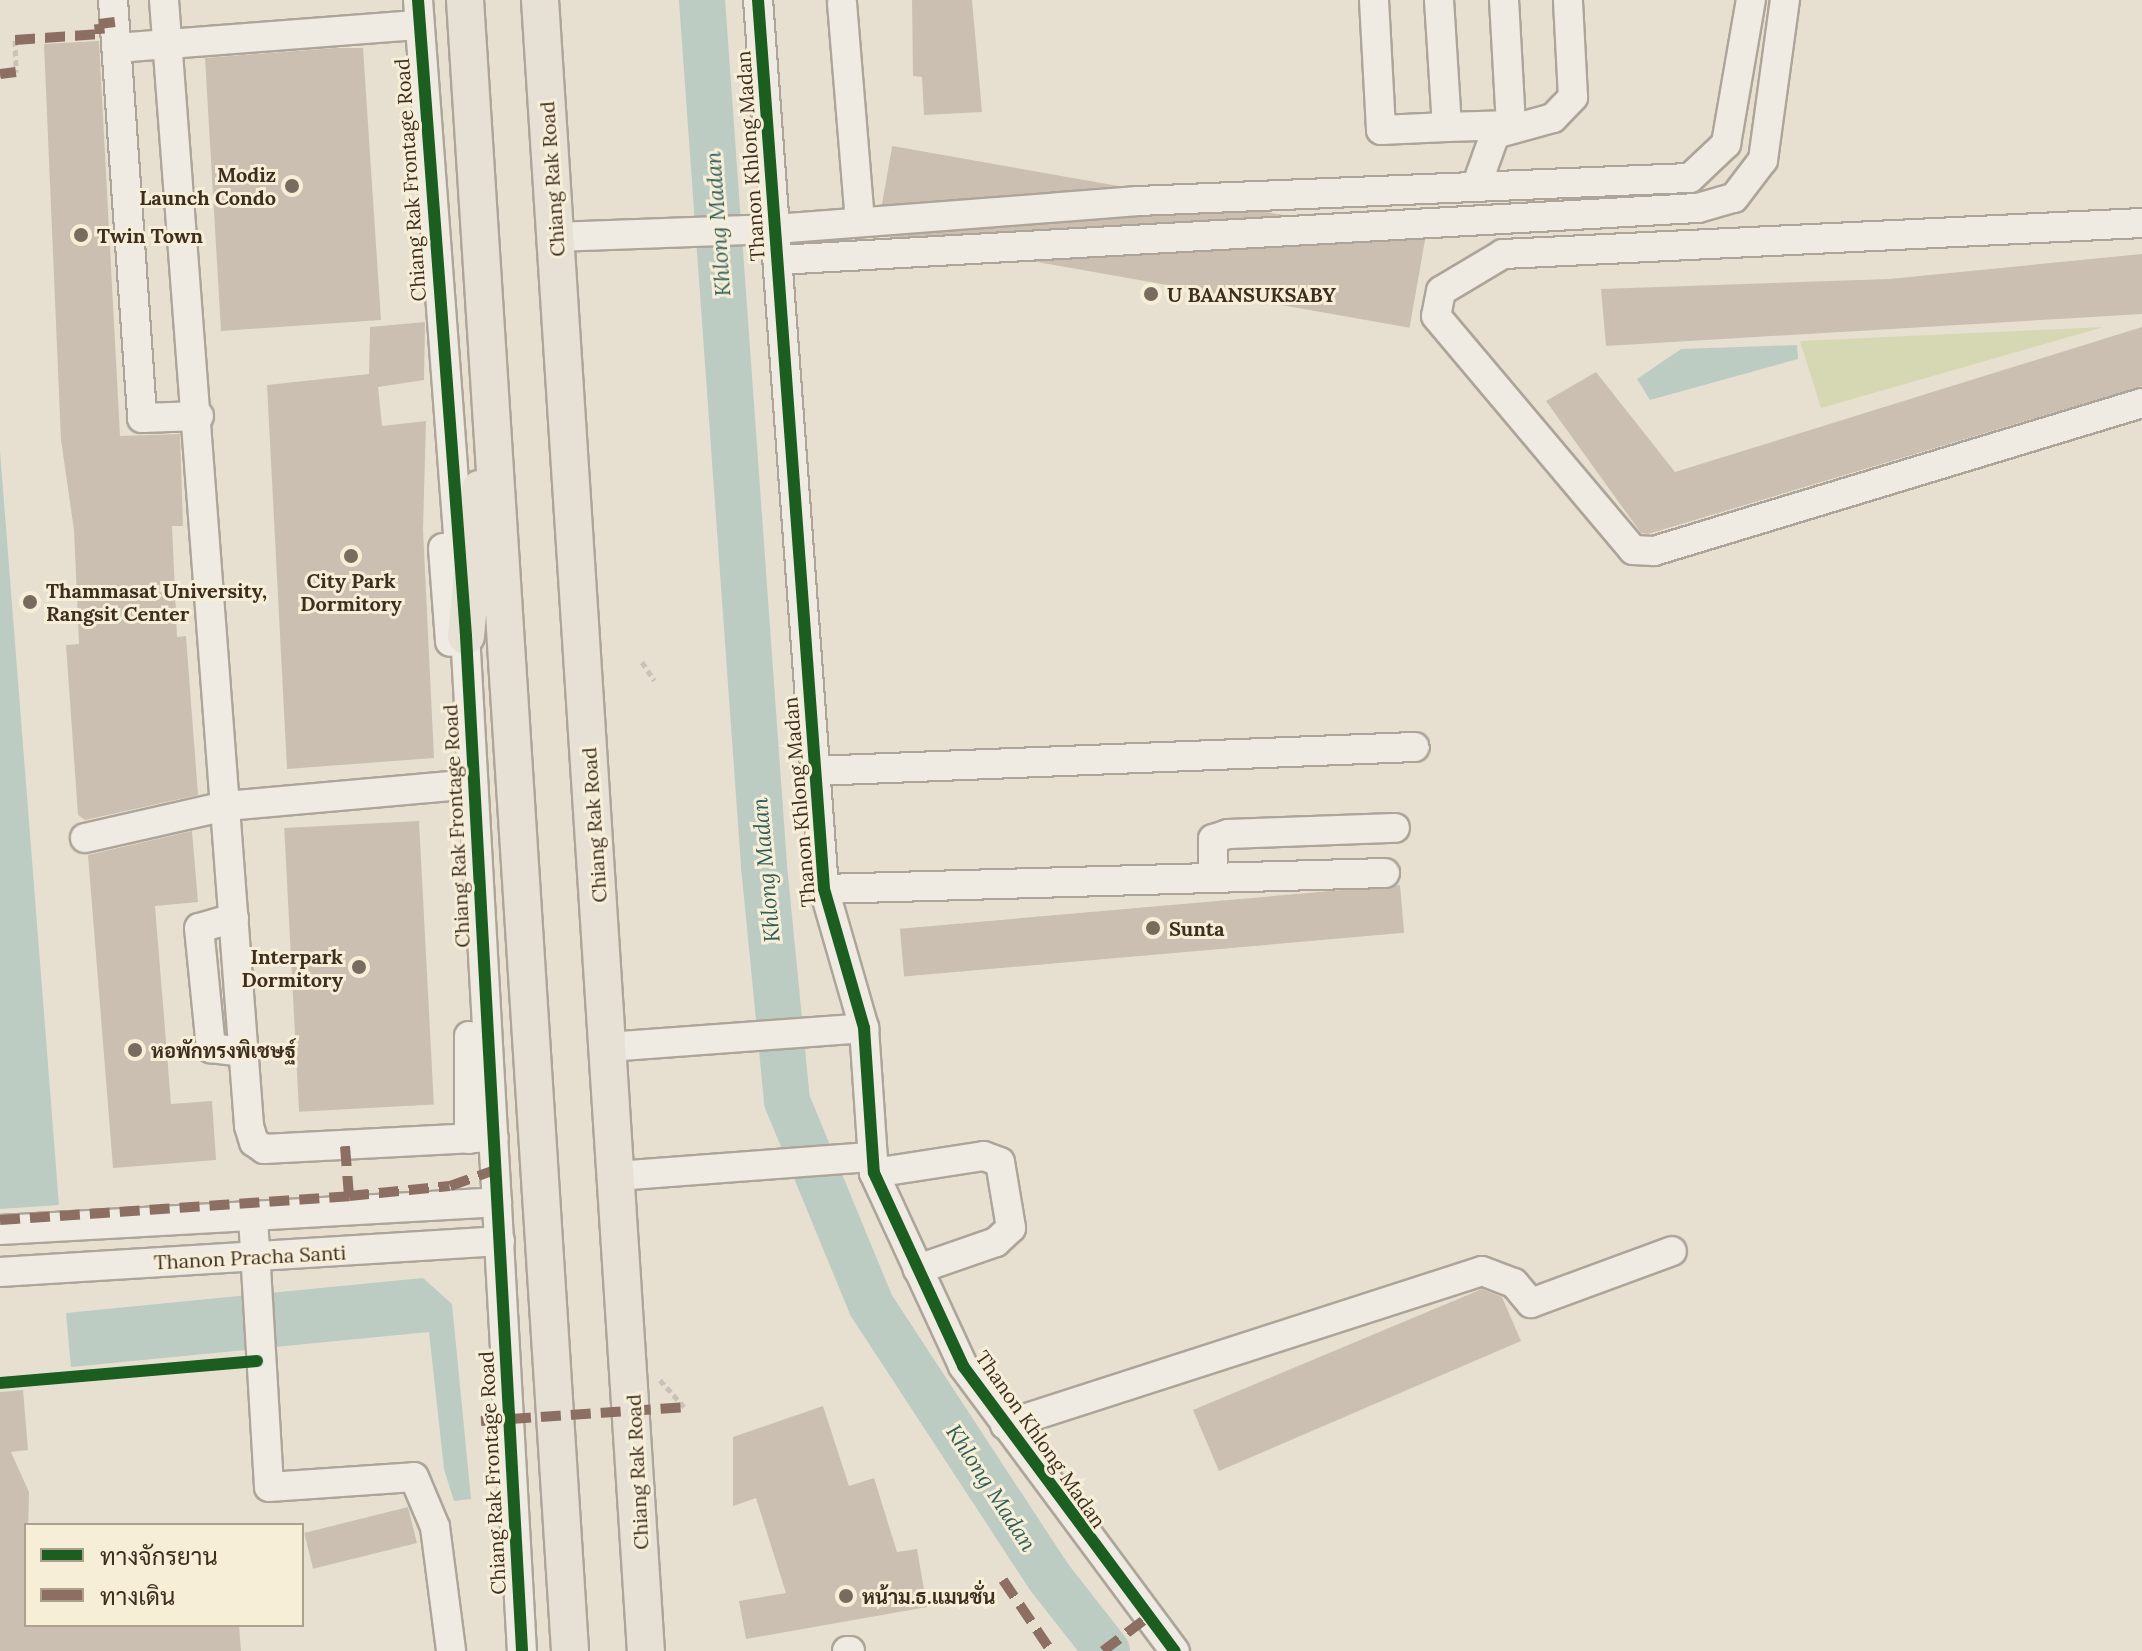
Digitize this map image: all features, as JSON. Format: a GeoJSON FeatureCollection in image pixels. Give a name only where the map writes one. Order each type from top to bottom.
{"type":"FeatureCollection","features":[{"type":"Feature","properties":{"kind":"main road"},"geometry":{"type":"LineString","coordinates":[[465,0],[570,1651]]}},
{"type":"Feature","properties":{"kind":"main road","name":"Chiang Rak Road"},"geometry":{"type":"LineString","coordinates":[[540,0],[646,1651]]}},
{"type":"Feature","properties":{"kind":"main road"},"geometry":{"type":"LineString","coordinates":[[466,636],[488,335]]}},
{"type":"Feature","properties":{"kind":"street"},"geometry":{"type":"LineString","coordinates":[[113,0],[142,418],[199,416]]}},
{"type":"Feature","properties":{"kind":"street"},"geometry":{"type":"LineString","coordinates":[[164,0],[199,416],[249,1126],[254,1142],[264,1149],[481,1138]]}},
{"type":"Feature","properties":{"kind":"street","name":"Thanon Khlong Madan"},"geometry":{"type":"LineString","coordinates":[[758,0],[766,229],[778,260],[824,889],[855,1029],[864,1162],[963,1366],[1175,1651]]}},
{"type":"Feature","properties":{"kind":"street"},"geometry":{"type":"LineString","coordinates":[[1374,0],[1381,130],[1511,125],[1553,118],[1573,97],[1568,0]]}},
{"type":"Feature","properties":{"kind":"street"},"geometry":{"type":"LineString","coordinates":[[1439,0],[1447,127]]}},
{"type":"Feature","properties":{"kind":"street"},"geometry":{"type":"LineString","coordinates":[[1504,0],[1511,125]]}},
{"type":"Feature","properties":{"kind":"street"},"geometry":{"type":"LineString","coordinates":[[555,237],[766,229],[860,221],[1690,178],[1726,144],[1751,0]]}},
{"type":"Feature","properties":{"kind":"street"},"geometry":{"type":"LineString","coordinates":[[778,260],[1505,222],[1698,208],[1734,198],[1763,160],[1785,0]]}},
{"type":"Feature","properties":{"kind":"street"},"geometry":{"type":"LineString","coordinates":[[842,3],[860,221]]}},
{"type":"Feature","properties":{"kind":"street"},"geometry":{"type":"LineString","coordinates":[[117,48],[384,27],[418,12]]}},
{"type":"Feature","properties":{"kind":"street","name":"Chiang Rak Frontage Road"},"geometry":{"type":"LineString","coordinates":[[418,12],[466,636],[465,784],[481,1138],[497,1202],[522,1651]]}},
{"type":"Feature","properties":{"kind":"street"},"geometry":{"type":"LineString","coordinates":[[1476,187],[1488,144],[1511,125]]}},
{"type":"Feature","properties":{"kind":"street"},"geometry":{"type":"LineString","coordinates":[[1726,144],[1763,160]]}},
{"type":"Feature","properties":{"kind":"street"},"geometry":{"type":"LineString","coordinates":[[1690,178],[1698,208]]}},
{"type":"Feature","properties":{"kind":"street"},"geometry":{"type":"LineString","coordinates":[[1503,254],[1505,186]]}},
{"type":"Feature","properties":{"kind":"street"},"geometry":{"type":"LineString","coordinates":[[2142,223],[1503,254],[1441,291],[1436,316],[1633,550],[1654,551],[2142,403]]}},
{"type":"Feature","properties":{"kind":"street"},"geometry":{"type":"LineString","coordinates":[[85,838],[226,806],[465,784],[428,324],[441,322]]}},
{"type":"Feature","properties":{"kind":"street"},"geometry":{"type":"LineString","coordinates":[[814,771],[1415,747]]}},
{"type":"Feature","properties":{"kind":"street"},"geometry":{"type":"LineString","coordinates":[[1213,878],[1213,839],[1228,834],[1395,828]]}},
{"type":"Feature","properties":{"kind":"street"},"geometry":{"type":"LineString","coordinates":[[824,889],[1385,873]]}},
{"type":"Feature","properties":{"kind":"street"},"geometry":{"type":"LineString","coordinates":[[608,1047],[855,1029]]}},
{"type":"Feature","properties":{"kind":"street"},"geometry":{"type":"LineString","coordinates":[[617,1176],[751,1165],[984,1156],[1000,1162],[1011,1228],[996,1242],[918,1269]]}},
{"type":"Feature","properties":{"kind":"street","name":"Thanon Pracha Santi"},"geometry":{"type":"LineString","coordinates":[[0,1230],[497,1202]]}},
{"type":"Feature","properties":{"kind":"street"},"geometry":{"type":"LineString","coordinates":[[253,1217],[259,1270],[257,1361],[269,1487],[404,1474],[421,1486],[435,1527],[451,1651]]}},
{"type":"Feature","properties":{"kind":"street","name":"Thanon Pracha Santi"},"geometry":{"type":"LineString","coordinates":[[0,1272],[259,1270],[500,1241]]}},
{"type":"Feature","properties":{"kind":"street"},"geometry":{"type":"LineString","coordinates":[[1005,1425],[1482,1271],[1514,1283],[1531,1303],[1672,1251]]}},
{"type":"Feature","properties":{"kind":"path"},"geometry":{"type":"LineString","coordinates":[[15,40],[16,72]]}},
{"type":"Feature","properties":{"kind":"path"},"geometry":{"type":"LineString","coordinates":[[642,662],[654,680]]}},
{"type":"Feature","properties":{"kind":"green space"},"geometry":{"type":"Polygon","coordinates":[[[2104,327],[1821,408],[1800,341],[2104,327]]]}},
{"type":"Feature","properties":{"kind":"shaded area"},"geometry":{"type":"Polygon","coordinates":[[[1797,345],[1798,359],[1650,400],[1637,379],[1681,349],[1797,345]]]}},
{"type":"Feature","properties":{"kind":"shaded area"},"geometry":{"type":"Polygon","coordinates":[[[0,451],[59,1205],[0,1209],[0,451]]]}},
{"type":"Feature","properties":{"kind":"shaded area"},"geometry":{"type":"Polygon","coordinates":[[[423,1278],[452,1304],[471,1499],[454,1501],[444,1469],[429,1332],[71,1367],[66,1313],[423,1278]]]}},
{"type":"Feature","properties":{"kind":"building"},"geometry":{"type":"Polygon","coordinates":[[[912,0],[972,0],[982,112],[924,115],[922,77],[913,76],[912,0]]]}},
{"type":"Feature","properties":{"kind":"building"},"geometry":{"type":"Polygon","coordinates":[[[99,41],[120,436],[180,434],[183,526],[172,526],[177,637],[186,636],[198,795],[85,820],[78,815],[66,645],[79,644],[74,530],[61,440],[44,44],[99,41]]]}},
{"type":"Feature","properties":{"kind":"building","name":"Modiz Launch Condo"},"geometry":{"type":"Polygon","coordinates":[[[363,48],[381,320],[221,331],[205,58],[363,48]]]}},
{"type":"Feature","properties":{"kind":"building"},"geometry":{"type":"Polygon","coordinates":[[[892,146],[1425,240],[1410,328],[877,234],[892,146]]]}},
{"type":"Feature","properties":{"kind":"building"},"geometry":{"type":"Polygon","coordinates":[[[2142,254],[2142,314],[1606,346],[1601,289],[1889,279],[2142,254]]]}},
{"type":"Feature","properties":{"kind":"building","name":"City Park Dormitory"},"geometry":{"type":"Polygon","coordinates":[[[425,322],[424,380],[378,387],[382,426],[426,421],[423,530],[434,758],[287,769],[267,385],[369,374],[370,327],[425,322]]]}},
{"type":"Feature","properties":{"kind":"building"},"geometry":{"type":"Polygon","coordinates":[[[2142,327],[2142,386],[1648,534],[1641,533],[1546,401],[1596,372],[1675,472],[2142,327]]]}},
{"type":"Feature","properties":{"kind":"building","name":"Interpark Dormitory"},"geometry":{"type":"Polygon","coordinates":[[[419,821],[434,1105],[299,1112],[284,828],[419,821]]]}},
{"type":"Feature","properties":{"kind":"building","name":"หอพักทรงพิเชษฐ์"},"geometry":{"type":"Polygon","coordinates":[[[192,831],[198,902],[155,906],[171,1104],[212,1101],[216,1160],[113,1168],[88,855],[192,831]]]}},
{"type":"Feature","properties":{"kind":"building"},"geometry":{"type":"Polygon","coordinates":[[[1400,885],[1404,933],[904,977],[900,929],[1400,885]]]}},
{"type":"Feature","properties":{"kind":"building"},"geometry":{"type":"Polygon","coordinates":[[[1482,1289],[1502,1297],[1521,1341],[1219,1471],[1193,1410],[1482,1289]]]}},
{"type":"Feature","properties":{"kind":"building"},"geometry":{"type":"Polygon","coordinates":[[[23,1390],[28,1450],[11,1452],[29,1492],[28,1523],[24,1523],[24,1627],[239,1627],[241,1651],[0,1651],[0,1392],[23,1390]]]}},
{"type":"Feature","properties":{"kind":"building"},"geometry":{"type":"Polygon","coordinates":[[[823,1406],[849,1486],[874,1478],[897,1552],[917,1549],[927,1607],[746,1639],[739,1601],[786,1593],[756,1498],[733,1506],[733,1437],[823,1406]]]}},
{"type":"Feature","properties":{"kind":"building"},"geometry":{"type":"Polygon","coordinates":[[[408,1507],[417,1543],[313,1569],[304,1533],[408,1507]]]}},
{"type":"Feature","properties":{"kind":"waterway","name":"Khlong Madan"},"geometry":{"type":"LineString","coordinates":[[702,0],[764,866],[787,1101],[871,1305],[1049,1577],[1107,1651]]}},
{"type":"Feature","properties":{"kind":"marked path"},"geometry":{"type":"LineString","coordinates":[[15,40],[100,34],[99,24],[115,22]]}},
{"type":"Feature","properties":{"kind":"marked path"},"geometry":{"type":"LineString","coordinates":[[0,74],[16,72]]}},
{"type":"Feature","properties":{"kind":"marked path"},"geometry":{"type":"LineString","coordinates":[[0,1220],[349,1196],[345,1146]]}},
{"type":"Feature","properties":{"kind":"marked path"},"geometry":{"type":"LineString","coordinates":[[349,1196],[450,1186],[495,1170]]}},
{"type":"Feature","properties":{"kind":"marked path"},"geometry":{"type":"LineString","coordinates":[[481,1421],[684,1407]]}},
{"type":"Feature","properties":{"kind":"marked path"},"geometry":{"type":"LineString","coordinates":[[1003,1580],[1051,1651]]}},
{"type":"Feature","properties":{"kind":"marked path"},"geometry":{"type":"LineString","coordinates":[[1103,1651],[1148,1617]]}},
{"type":"Feature","properties":{"kind":"cycle path"},"geometry":{"type":"LineString","coordinates":[[418,0],[466,636],[522,1651]]}},
{"type":"Feature","properties":{"kind":"cycle path"},"geometry":{"type":"LineString","coordinates":[[758,0],[824,889],[864,1028],[874,1173],[963,1366],[1175,1651]]}},
{"type":"Feature","properties":{"kind":"cycle path"},"geometry":{"type":"LineString","coordinates":[[0,1383],[257,1361]]}},
{"type":"Feature","properties":{"kind":"place","name":"Modiz Launch Condo"},"geometry":{"type":"Point","coordinates":[292,186]}},
{"type":"Feature","properties":{"kind":"place","name":"Twin Town"},"geometry":{"type":"Point","coordinates":[81,235]}},
{"type":"Feature","properties":{"kind":"place","name":"U BAANSUKSABY"},"geometry":{"type":"Point","coordinates":[1151,294]}},
{"type":"Feature","properties":{"kind":"place","name":"City Park Dormitory"},"geometry":{"type":"Point","coordinates":[351,556]}},
{"type":"Feature","properties":{"kind":"place","name":"Thammasat University, Rangsit Center"},"geometry":{"type":"Point","coordinates":[30,602]}},
{"type":"Feature","properties":{"kind":"place","name":"Sunta"},"geometry":{"type":"Point","coordinates":[1153,928]}},
{"type":"Feature","properties":{"kind":"place","name":"Interpark Dormitory"},"geometry":{"type":"Point","coordinates":[359,967]}},
{"type":"Feature","properties":{"kind":"place","name":"หอพักทรงพิเชษฐ์"},"geometry":{"type":"Point","coordinates":[135,1050]}},
{"type":"Feature","properties":{"kind":"place","name":"หน้าม.ธ.แมนชั่น"},"geometry":{"type":"Point","coordinates":[846,1596]}}]}
